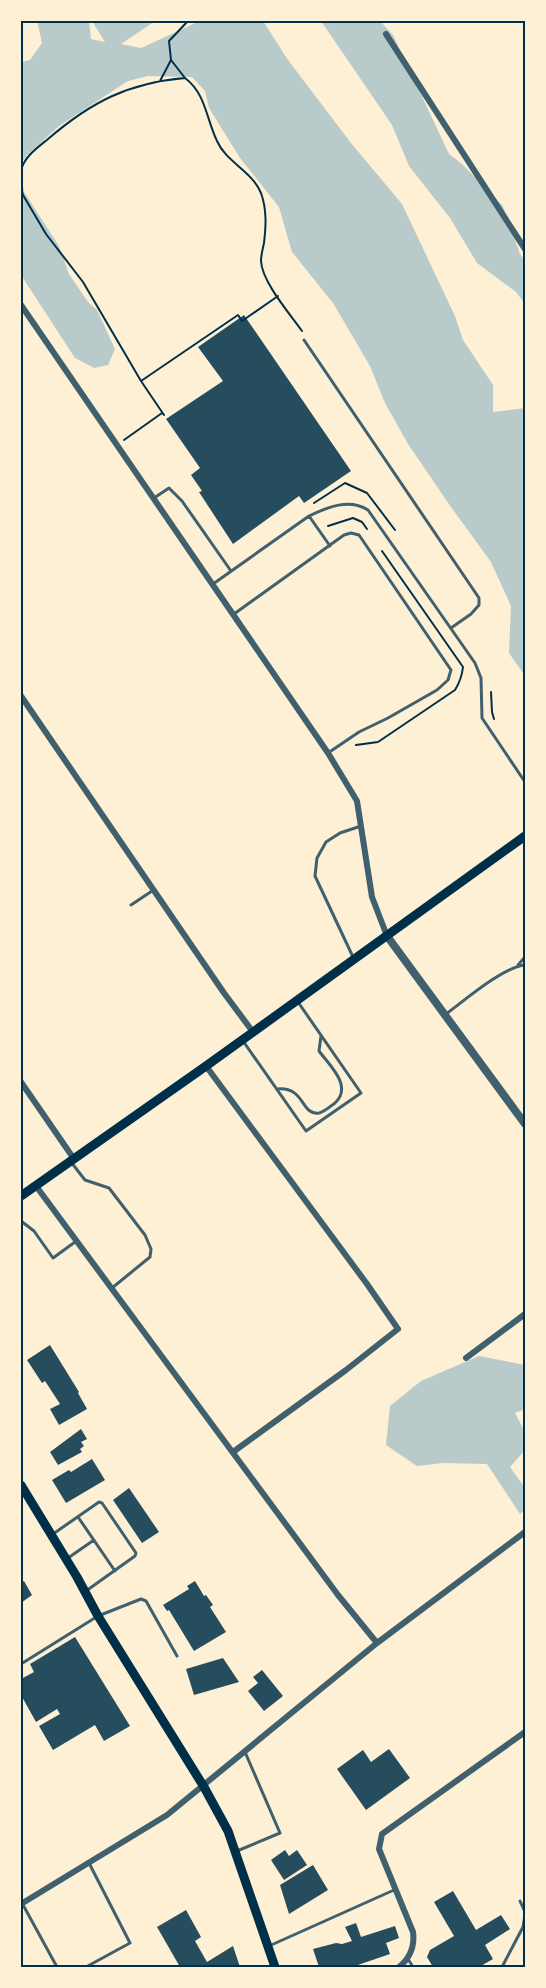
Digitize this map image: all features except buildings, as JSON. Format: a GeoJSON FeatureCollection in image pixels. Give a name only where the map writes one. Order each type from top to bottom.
{"type":"FeatureCollection","features":[{"type":"Feature","properties":{"kind":"main road"},"geometry":{"type":"LineString","coordinates":[[21,1196],[525,836]]}},
{"type":"Feature","properties":{"kind":"main road"},"geometry":{"type":"LineString","coordinates":[[22,1488],[204,1787],[228,1831],[275,1967]]}},
{"type":"Feature","properties":{"kind":"street"},"geometry":{"type":"LineString","coordinates":[[386,34],[525,249]]}},
{"type":"Feature","properties":{"kind":"street"},"geometry":{"type":"LineString","coordinates":[[21,305],[328,753],[357,801],[372,897],[387,936],[525,1124]]}},
{"type":"Feature","properties":{"kind":"street"},"geometry":{"type":"LineString","coordinates":[[21,696],[253,1032]]}},
{"type":"Feature","properties":{"kind":"street"},"geometry":{"type":"LineString","coordinates":[[206,1066],[398,1329],[233,1452]]}},
{"type":"Feature","properties":{"kind":"street"},"geometry":{"type":"LineString","coordinates":[[21,1082],[24,1093],[72,1160]]}},
{"type":"Feature","properties":{"kind":"street"},"geometry":{"type":"LineString","coordinates":[[36,1186],[338,1594],[377,1643]]}},
{"type":"Feature","properties":{"kind":"street"},"geometry":{"type":"LineString","coordinates":[[466,1358],[525,1314]]}},
{"type":"Feature","properties":{"kind":"street"},"geometry":{"type":"LineString","coordinates":[[21,1903],[167,1815],[377,1643],[525,1532]]}},
{"type":"Feature","properties":{"kind":"street"},"geometry":{"type":"LineString","coordinates":[[399,1967],[408,1959],[414,1940],[413,1932],[379,1849],[381,1834],[525,1732]]}},
{"type":"Feature","properties":{"kind":"lane"},"geometry":{"type":"LineString","coordinates":[[304,340],[479,598],[479,605],[471,614],[450,627]]}},
{"type":"Feature","properties":{"kind":"lane"},"geometry":{"type":"LineString","coordinates":[[154,498],[169,488],[182,501],[231,571]]}},
{"type":"Feature","properties":{"kind":"lane"},"geometry":{"type":"LineString","coordinates":[[213,584],[309,516],[323,509],[358,504],[368,510],[479,670],[482,718],[525,782]]}},
{"type":"Feature","properties":{"kind":"lane"},"geometry":{"type":"LineString","coordinates":[[309,516],[330,546]]}},
{"type":"Feature","properties":{"kind":"lane"},"geometry":{"type":"LineString","coordinates":[[234,614],[344,535],[351,533],[359,535],[451,670],[448,680],[438,690],[359,732],[328,753]]}},
{"type":"Feature","properties":{"kind":"lane"},"geometry":{"type":"LineString","coordinates":[[354,959],[315,876],[316,858],[326,842],[340,833],[362,826]]}},
{"type":"Feature","properties":{"kind":"lane"},"geometry":{"type":"LineString","coordinates":[[131,905],[153,890]]}},
{"type":"Feature","properties":{"kind":"lane"},"geometry":{"type":"LineString","coordinates":[[445,1015],[485,985],[518,965],[525,957]]}},
{"type":"Feature","properties":{"kind":"lane"},"geometry":{"type":"LineString","coordinates":[[518,965],[525,965]]}},
{"type":"Feature","properties":{"kind":"lane"},"geometry":{"type":"LineString","coordinates":[[242,1040],[306,1131],[361,1093],[297,1000]]}},
{"type":"Feature","properties":{"kind":"lane"},"geometry":{"type":"LineString","coordinates":[[277,1089],[288,1088],[295,1092],[311,1112],[319,1113],[331,1107],[341,1097],[343,1089],[340,1079],[319,1051],[321,1035]]}},
{"type":"Feature","properties":{"kind":"lane"},"geometry":{"type":"LineString","coordinates":[[72,1160],[85,1180],[109,1188],[145,1235],[151,1249],[150,1257],[112,1288]]}},
{"type":"Feature","properties":{"kind":"lane"},"geometry":{"type":"LineString","coordinates":[[21,1221],[34,1231],[53,1258],[77,1241]]}},
{"type":"Feature","properties":{"kind":"lane"},"geometry":{"type":"LineString","coordinates":[[52,1535],[102,1503],[136,1553],[85,1592]]}},
{"type":"Feature","properties":{"kind":"lane"},"geometry":{"type":"LineString","coordinates":[[78,1517],[115,1571]]}},
{"type":"Feature","properties":{"kind":"lane"},"geometry":{"type":"LineString","coordinates":[[66,1559],[94,1540]]}},
{"type":"Feature","properties":{"kind":"lane"},"geometry":{"type":"LineString","coordinates":[[21,1664],[98,1616],[141,1599],[146,1601],[177,1656]]}},
{"type":"Feature","properties":{"kind":"lane"},"geometry":{"type":"LineString","coordinates":[[235,1852],[280,1833],[245,1752]]}},
{"type":"Feature","properties":{"kind":"lane"},"geometry":{"type":"LineString","coordinates":[[86,1967],[130,1943],[89,1863]]}},
{"type":"Feature","properties":{"kind":"lane"},"geometry":{"type":"LineString","coordinates":[[267,1946],[396,1889]]}},
{"type":"Feature","properties":{"kind":"lane"},"geometry":{"type":"LineString","coordinates":[[502,1967],[523,1927],[525,1913],[520,1901]]}},
{"type":"Feature","properties":{"kind":"lane"},"geometry":{"type":"LineString","coordinates":[[21,1903],[57,1967]]}},
{"type":"Feature","properties":{"kind":"lane"},"geometry":{"type":"LineString","coordinates":[[408,1959],[413,1967]]}},
{"type":"Feature","properties":{"kind":"path"},"geometry":{"type":"LineString","coordinates":[[188,21],[169,41],[171,60],[184,78],[199,91],[221,151],[241,168],[260,192],[267,223],[261,261],[264,274],[304,334],[304,340]]}},
{"type":"Feature","properties":{"kind":"path"},"geometry":{"type":"LineString","coordinates":[[160,81],[171,60]]}},
{"type":"Feature","properties":{"kind":"path"},"geometry":{"type":"LineString","coordinates":[[21,170],[32,152],[62,127],[112,94],[143,84],[184,78]]}},
{"type":"Feature","properties":{"kind":"path"},"geometry":{"type":"LineString","coordinates":[[21,187],[23,195],[46,234],[83,282],[163,414],[130,435]]}},
{"type":"Feature","properties":{"kind":"path"},"geometry":{"type":"LineString","coordinates":[[141,381],[238,315],[242,321],[278,296]]}},
{"type":"Feature","properties":{"kind":"shaded area"},"geometry":{"type":"Polygon","coordinates":[[[37,21],[89,21],[91,39],[105,42],[92,21],[155,21],[121,44],[141,48],[200,21],[263,21],[288,60],[351,143],[402,204],[455,316],[463,340],[493,385],[493,412],[525,408],[525,676],[509,653],[511,606],[491,562],[408,444],[385,403],[370,366],[333,303],[292,252],[279,207],[240,158],[209,108],[205,91],[192,77],[148,76],[128,81],[59,126],[21,163],[21,62],[30,60],[42,43],[37,21]]]}},
{"type":"Feature","properties":{"kind":"shaded area"},"geometry":{"type":"Polygon","coordinates":[[[321,21],[380,21],[393,35],[449,154],[462,164],[503,206],[520,254],[525,261],[525,304],[516,292],[477,263],[450,218],[409,166],[392,125],[321,21]]]}},
{"type":"Feature","properties":{"kind":"shaded area"},"geometry":{"type":"Polygon","coordinates":[[[21,171],[24,192],[59,246],[69,274],[88,302],[97,310],[115,349],[108,365],[94,368],[75,358],[21,275],[21,171]]]}},
{"type":"Feature","properties":{"kind":"shaded area"},"geometry":{"type":"Polygon","coordinates":[[[479,1356],[525,1365],[525,1409],[515,1413],[525,1432],[525,1450],[510,1467],[525,1488],[525,1509],[520,1514],[487,1464],[443,1463],[417,1466],[386,1445],[390,1406],[421,1381],[479,1356]]]}}]}
